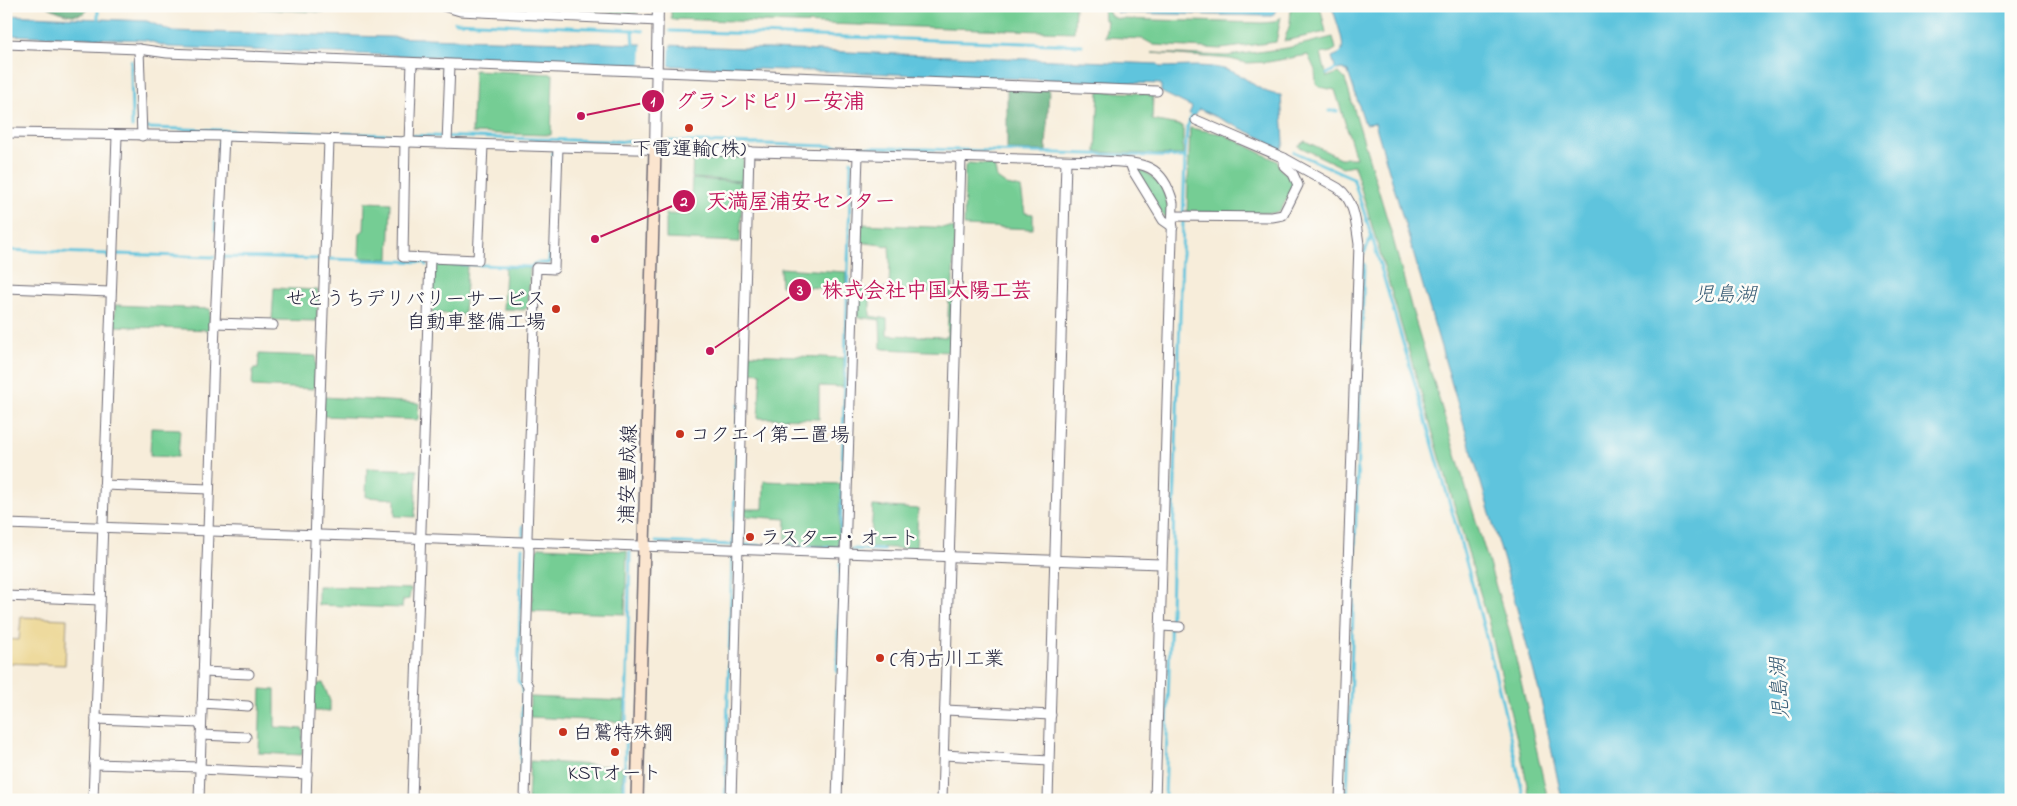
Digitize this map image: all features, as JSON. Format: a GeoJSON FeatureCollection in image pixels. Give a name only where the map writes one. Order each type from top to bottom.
{"type":"FeatureCollection","features":[{"type":"Feature","properties":{"kind":"main road","name":"浦安豊成線"},"geometry":{"type":"LineString","coordinates":[[638,800],[655,150]]}},
{"type":"Feature","properties":{"kind":"street"},"geometry":{"type":"LineString","coordinates":[[444,6],[460,11],[658,21]]}},
{"type":"Feature","properties":{"kind":"street"},"geometry":{"type":"LineString","coordinates":[[655,150],[658,6]]}},
{"type":"Feature","properties":{"kind":"street"},"geometry":{"type":"LineString","coordinates":[[6,44],[139,49],[166,53],[657,70],[1157,91]]}},
{"type":"Feature","properties":{"kind":"street"},"geometry":{"type":"LineString","coordinates":[[139,49],[142,136]]}},
{"type":"Feature","properties":{"kind":"street"},"geometry":{"type":"LineString","coordinates":[[412,63],[403,257],[478,260],[483,145]]}},
{"type":"Feature","properties":{"kind":"street"},"geometry":{"type":"LineString","coordinates":[[448,138],[450,64]]}},
{"type":"Feature","properties":{"kind":"street"},"geometry":{"type":"LineString","coordinates":[[1196,120],[1284,158],[1345,193],[1350,201],[1359,244],[1340,800]]}},
{"type":"Feature","properties":{"kind":"street"},"geometry":{"type":"LineString","coordinates":[[6,133],[224,136],[328,140],[448,138],[483,145],[558,148],[750,151],[1130,163],[1148,166],[1160,175],[1169,186],[1173,203],[1179,216]]}},
{"type":"Feature","properties":{"kind":"street"},"geometry":{"type":"LineString","coordinates":[[93,800],[98,600],[103,528],[117,136]]}},
{"type":"Feature","properties":{"kind":"street"},"geometry":{"type":"LineString","coordinates":[[199,800],[198,768],[201,735],[199,723],[202,703],[208,532],[207,489],[224,136]]}},
{"type":"Feature","properties":{"kind":"street"},"geometry":{"type":"LineString","coordinates":[[306,800],[305,774],[328,140]]}},
{"type":"Feature","properties":{"kind":"street"},"geometry":{"type":"LineString","coordinates":[[525,800],[528,686],[525,680],[529,460],[536,268],[554,269],[558,148]]}},
{"type":"Feature","properties":{"kind":"street"},"geometry":{"type":"LineString","coordinates":[[731,800],[750,151]]}},
{"type":"Feature","properties":{"kind":"street"},"geometry":{"type":"LineString","coordinates":[[837,800],[858,155]]}},
{"type":"Feature","properties":{"kind":"street"},"geometry":{"type":"LineString","coordinates":[[942,800],[961,158]]}},
{"type":"Feature","properties":{"kind":"street"},"geometry":{"type":"LineString","coordinates":[[1179,216],[1272,217],[1283,215],[1298,185],[1293,174],[1284,166],[1284,158]]}},
{"type":"Feature","properties":{"kind":"street"},"geometry":{"type":"LineString","coordinates":[[1048,800],[1066,161]]}},
{"type":"Feature","properties":{"kind":"street"},"geometry":{"type":"LineString","coordinates":[[1130,163],[1163,220],[1173,227]]}},
{"type":"Feature","properties":{"kind":"street"},"geometry":{"type":"LineString","coordinates":[[1155,800],[1170,627],[1162,564],[1173,227],[1179,216]]}},
{"type":"Feature","properties":{"kind":"street"},"geometry":{"type":"LineString","coordinates":[[412,800],[430,258]]}},
{"type":"Feature","properties":{"kind":"street"},"geometry":{"type":"LineString","coordinates":[[6,288],[110,292]]}},
{"type":"Feature","properties":{"kind":"street"},"geometry":{"type":"LineString","coordinates":[[215,323],[273,324]]}},
{"type":"Feature","properties":{"kind":"street"},"geometry":{"type":"LineString","coordinates":[[104,485],[207,489]]}},
{"type":"Feature","properties":{"kind":"street"},"geometry":{"type":"LineString","coordinates":[[6,524],[644,546],[738,551],[1162,564]]}},
{"type":"Feature","properties":{"kind":"street"},"geometry":{"type":"LineString","coordinates":[[6,596],[98,600]]}},
{"type":"Feature","properties":{"kind":"street"},"geometry":{"type":"LineString","coordinates":[[203,672],[249,674]]}},
{"type":"Feature","properties":{"kind":"street"},"geometry":{"type":"LineString","coordinates":[[202,703],[248,706]]}},
{"type":"Feature","properties":{"kind":"street"},"geometry":{"type":"LineString","coordinates":[[945,710],[1050,715]]}},
{"type":"Feature","properties":{"kind":"street"},"geometry":{"type":"LineString","coordinates":[[96,719],[199,723]]}},
{"type":"Feature","properties":{"kind":"street"},"geometry":{"type":"LineString","coordinates":[[201,735],[246,737]]}},
{"type":"Feature","properties":{"kind":"street"},"geometry":{"type":"LineString","coordinates":[[944,755],[1049,761]]}},
{"type":"Feature","properties":{"kind":"street"},"geometry":{"type":"LineString","coordinates":[[94,764],[305,774]]}},
{"type":"Feature","properties":{"kind":"green space"},"geometry":{"type":"Polygon","coordinates":[[[46,6],[87,6],[87,11],[82,14],[72,15],[46,6]]]}},
{"type":"Feature","properties":{"kind":"green space"},"geometry":{"type":"Polygon","coordinates":[[[203,6],[336,6],[323,12],[203,6]]]}},
{"type":"Feature","properties":{"kind":"green space"},"geometry":{"type":"Polygon","coordinates":[[[471,6],[644,6],[636,13],[471,6]]]}},
{"type":"Feature","properties":{"kind":"green space"},"geometry":{"type":"Polygon","coordinates":[[[671,6],[1075,6],[1074,32],[671,19],[671,6]]]}},
{"type":"Feature","properties":{"kind":"green space"},"geometry":{"type":"Polygon","coordinates":[[[1103,6],[1106,7],[1111,16],[1118,19],[1262,23],[1274,22],[1281,17],[1276,42],[1221,49],[1154,45],[1143,39],[1105,37],[1107,20],[1104,20],[1103,6]]]}},
{"type":"Feature","properties":{"kind":"green space"},"geometry":{"type":"Polygon","coordinates":[[[1291,6],[1320,6],[1326,32],[1284,41],[1290,24],[1291,6]]]}},
{"type":"Feature","properties":{"kind":"green space"},"geometry":{"type":"Polygon","coordinates":[[[1333,37],[1336,49],[1321,54],[1327,77],[1339,73],[1345,79],[1392,235],[1412,310],[1510,633],[1548,800],[1530,800],[1488,620],[1354,165],[1342,167],[1298,146],[1305,141],[1340,158],[1356,158],[1335,90],[1319,87],[1316,84],[1315,70],[1308,55],[1268,62],[1246,63],[1230,59],[1152,53],[1227,56],[1287,48],[1333,37]]]}},
{"type":"Feature","properties":{"kind":"green space"},"geometry":{"type":"Polygon","coordinates":[[[474,70],[553,74],[551,135],[472,133],[474,70]]]}},
{"type":"Feature","properties":{"kind":"green space"},"geometry":{"type":"Polygon","coordinates":[[[1007,88],[1049,89],[1046,151],[1007,150],[1007,88]]]}},
{"type":"Feature","properties":{"kind":"green space"},"geometry":{"type":"Polygon","coordinates":[[[1099,91],[1153,94],[1152,120],[1183,126],[1183,155],[1096,152],[1099,91]]]}},
{"type":"Feature","properties":{"kind":"green space"},"geometry":{"type":"Polygon","coordinates":[[[1190,128],[1223,134],[1277,161],[1280,169],[1292,178],[1294,185],[1281,210],[1274,213],[1187,212],[1190,128]]]}},
{"type":"Feature","properties":{"kind":"green space"},"geometry":{"type":"Polygon","coordinates":[[[693,154],[744,156],[742,181],[692,178],[693,154]]]}},
{"type":"Feature","properties":{"kind":"green space"},"geometry":{"type":"Polygon","coordinates":[[[969,163],[994,165],[997,178],[1007,185],[1021,188],[1025,213],[1033,214],[1033,229],[964,226],[965,166],[969,163]]]}},
{"type":"Feature","properties":{"kind":"green space"},"geometry":{"type":"Polygon","coordinates":[[[1137,169],[1152,177],[1162,188],[1167,202],[1168,218],[1164,217],[1137,169]]]}},
{"type":"Feature","properties":{"kind":"green space"},"geometry":{"type":"Polygon","coordinates":[[[692,179],[743,182],[740,242],[666,239],[666,214],[690,215],[692,179]]]}},
{"type":"Feature","properties":{"kind":"green space"},"geometry":{"type":"Polygon","coordinates":[[[365,202],[391,203],[389,259],[362,258],[359,255],[360,233],[364,230],[365,202]]]}},
{"type":"Feature","properties":{"kind":"green space"},"geometry":{"type":"Polygon","coordinates":[[[859,224],[955,228],[950,352],[881,348],[880,320],[857,317],[857,289],[889,288],[889,246],[859,242],[859,224]],[[883,291],[880,293],[870,293],[870,316],[887,319],[887,335],[947,337],[949,293],[883,291]]]}},
{"type":"Feature","properties":{"kind":"green space"},"geometry":{"type":"Polygon","coordinates":[[[433,264],[467,266],[464,315],[432,313],[433,264]]]}},
{"type":"Feature","properties":{"kind":"green space"},"geometry":{"type":"Polygon","coordinates":[[[505,267],[530,268],[528,307],[524,310],[503,309],[505,267]]]}},
{"type":"Feature","properties":{"kind":"green space"},"geometry":{"type":"Polygon","coordinates":[[[780,268],[846,272],[845,289],[781,286],[780,268]]]}},
{"type":"Feature","properties":{"kind":"green space"},"geometry":{"type":"Polygon","coordinates":[[[274,288],[318,290],[317,321],[272,320],[274,288]]]}},
{"type":"Feature","properties":{"kind":"green space"},"geometry":{"type":"Polygon","coordinates":[[[115,305],[210,309],[209,330],[114,326],[115,305]]]}},
{"type":"Feature","properties":{"kind":"green space"},"geometry":{"type":"Polygon","coordinates":[[[259,354],[316,356],[314,389],[252,386],[253,369],[258,369],[259,354]]]}},
{"type":"Feature","properties":{"kind":"green space"},"geometry":{"type":"Polygon","coordinates":[[[749,354],[844,358],[843,387],[819,386],[819,419],[758,418],[761,373],[748,372],[749,354]]]}},
{"type":"Feature","properties":{"kind":"green space"},"geometry":{"type":"Polygon","coordinates":[[[324,397],[419,403],[418,420],[323,416],[324,397]]]}},
{"type":"Feature","properties":{"kind":"green space"},"geometry":{"type":"Polygon","coordinates":[[[151,428],[180,429],[178,457],[150,456],[151,428]]]}},
{"type":"Feature","properties":{"kind":"green space"},"geometry":{"type":"Polygon","coordinates":[[[367,468],[417,470],[415,517],[395,516],[395,499],[366,497],[367,468]]]}},
{"type":"Feature","properties":{"kind":"green space"},"geometry":{"type":"Polygon","coordinates":[[[764,481],[841,484],[838,546],[785,544],[786,519],[744,516],[744,509],[763,509],[764,481]]]}},
{"type":"Feature","properties":{"kind":"green space"},"geometry":{"type":"Polygon","coordinates":[[[873,506],[918,509],[916,549],[870,547],[873,506]]]}},
{"type":"Feature","properties":{"kind":"green space"},"geometry":{"type":"Polygon","coordinates":[[[539,547],[627,551],[625,614],[532,611],[534,552],[539,547]]]}},
{"type":"Feature","properties":{"kind":"green space"},"geometry":{"type":"Polygon","coordinates":[[[318,586],[411,589],[409,599],[403,600],[402,608],[318,605],[318,586]]]}},
{"type":"Feature","properties":{"kind":"green space"},"geometry":{"type":"Polygon","coordinates":[[[323,683],[330,701],[330,711],[314,711],[314,685],[323,683]]]}},
{"type":"Feature","properties":{"kind":"green space"},"geometry":{"type":"Polygon","coordinates":[[[261,689],[275,690],[275,727],[303,729],[302,755],[259,753],[261,689]]]}},
{"type":"Feature","properties":{"kind":"green space"},"geometry":{"type":"Polygon","coordinates":[[[530,697],[625,701],[623,722],[530,717],[530,697]]]}},
{"type":"Feature","properties":{"kind":"green space"},"geometry":{"type":"Polygon","coordinates":[[[530,761],[623,767],[622,800],[528,800],[530,761]]]}},
{"type":"Feature","properties":{"kind":"sand"},"geometry":{"type":"Polygon","coordinates":[[[21,617],[67,619],[65,665],[6,663],[6,639],[19,640],[21,617]]]}},
{"type":"Feature","properties":{"kind":"water"},"geometry":{"type":"Polygon","coordinates":[[[1114,6],[1277,6],[1278,8],[1272,16],[1266,16],[1118,13],[1114,6]]]}},
{"type":"Feature","properties":{"kind":"water","name":"児島湖"},"geometry":{"type":"Polygon","coordinates":[[[1332,6],[2011,6],[2011,800],[1562,800],[1540,695],[1506,568],[1375,123],[1365,124],[1348,72],[1343,69],[1336,70],[1332,57],[1341,52],[1343,46],[1332,6]]]}},
{"type":"Feature","properties":{"kind":"water"},"geometry":{"type":"Polygon","coordinates":[[[6,15],[147,21],[171,31],[639,44],[1158,64],[1160,67],[1206,66],[1233,72],[1267,92],[1281,95],[1284,143],[1281,150],[1268,144],[1266,140],[1199,109],[1194,116],[1189,114],[1192,107],[1161,92],[1161,84],[168,47],[146,40],[6,35],[6,15]]]}},
{"type":"Feature","properties":{"kind":"pier"},"geometry":{"type":"Polygon","coordinates":[[[642,42],[670,43],[669,67],[641,66],[642,42]]]}},
{"type":"Feature","properties":{"kind":"waterway"},"geometry":{"type":"LineString","coordinates":[[98,11],[98,21]]}},
{"type":"Feature","properties":{"kind":"waterway"},"geometry":{"type":"LineString","coordinates":[[455,22],[633,30],[634,47]]}},
{"type":"Feature","properties":{"kind":"waterway"},"geometry":{"type":"LineString","coordinates":[[633,30],[643,31]]}},
{"type":"Feature","properties":{"kind":"waterway"},"geometry":{"type":"LineString","coordinates":[[670,31],[1082,45]]}},
{"type":"Feature","properties":{"kind":"waterway"},"geometry":{"type":"LineString","coordinates":[[131,61],[132,127]]}},
{"type":"Feature","properties":{"kind":"waterway"},"geometry":{"type":"LineString","coordinates":[[1327,74],[1337,68]]}},
{"type":"Feature","properties":{"kind":"waterway"},"geometry":{"type":"LineString","coordinates":[[1329,111],[1337,111]]}},
{"type":"Feature","properties":{"kind":"waterway"},"geometry":{"type":"LineString","coordinates":[[1165,800],[1185,157],[1187,128],[1193,112]]}},
{"type":"Feature","properties":{"kind":"waterway"},"geometry":{"type":"LineString","coordinates":[[148,128],[640,142]]}},
{"type":"Feature","properties":{"kind":"waterway"},"geometry":{"type":"LineString","coordinates":[[668,141],[1185,157]]}},
{"type":"Feature","properties":{"kind":"waterway"},"geometry":{"type":"LineString","coordinates":[[215,230],[219,142]]}},
{"type":"Feature","properties":{"kind":"waterway"},"geometry":{"type":"LineString","coordinates":[[533,265],[536,263],[549,263],[553,151]]}},
{"type":"Feature","properties":{"kind":"waterway"},"geometry":{"type":"LineString","coordinates":[[1294,152],[1353,178],[1434,447],[1473,587],[1524,800]]}},
{"type":"Feature","properties":{"kind":"waterway"},"geometry":{"type":"LineString","coordinates":[[744,545],[840,548],[851,161]]}},
{"type":"Feature","properties":{"kind":"waterway"},"geometry":{"type":"LineString","coordinates":[[1364,253],[1371,238]]}},
{"type":"Feature","properties":{"kind":"waterway"},"geometry":{"type":"LineString","coordinates":[[6,250],[108,254],[108,258]]}},
{"type":"Feature","properties":{"kind":"waterway"},"geometry":{"type":"LineString","coordinates":[[116,254],[214,257]]}},
{"type":"Feature","properties":{"kind":"waterway"},"geometry":{"type":"LineString","coordinates":[[222,257],[322,259]]}},
{"type":"Feature","properties":{"kind":"waterway"},"geometry":{"type":"LineString","coordinates":[[329,259],[426,262],[426,265]]}},
{"type":"Feature","properties":{"kind":"waterway"},"geometry":{"type":"LineString","coordinates":[[434,263],[532,267]]}},
{"type":"Feature","properties":{"kind":"waterway"},"geometry":{"type":"LineString","coordinates":[[1347,800],[1364,264]]}},
{"type":"Feature","properties":{"kind":"waterway"},"geometry":{"type":"LineString","coordinates":[[656,542],[733,545],[738,405]]}},
{"type":"Feature","properties":{"kind":"waterway"},"geometry":{"type":"LineString","coordinates":[[523,526],[523,535]]}},
{"type":"Feature","properties":{"kind":"waterway"},"geometry":{"type":"LineString","coordinates":[[520,800],[523,688],[518,681],[522,548]]}},
{"type":"Feature","properties":{"kind":"waterway"},"geometry":{"type":"LineString","coordinates":[[852,549],[884,550]]}},
{"type":"Feature","properties":{"kind":"waterway"},"geometry":{"type":"LineString","coordinates":[[624,800],[630,552]]}},
{"type":"Feature","properties":{"kind":"waterway"},"geometry":{"type":"LineString","coordinates":[[725,800],[732,557]]}},
{"type":"Feature","properties":{"kind":"waterway"},"geometry":{"type":"LineString","coordinates":[[837,672],[840,563]]}},
{"type":"Feature","properties":{"kind":"place","name":"グランドピリー安浦"},"geometry":{"type":"Point","coordinates":[581,116]}},
{"type":"Feature","properties":{"kind":"place","name":"下電運輸(株)"},"geometry":{"type":"Point","coordinates":[689,128]}},
{"type":"Feature","properties":{"kind":"place","name":"天満屋浦安センター"},"geometry":{"type":"Point","coordinates":[595,239]}},
{"type":"Feature","properties":{"kind":"place","name":"せとうちデリバリーサービス 自動車整備工場"},"geometry":{"type":"Point","coordinates":[556,309]}},
{"type":"Feature","properties":{"kind":"place","name":"株式会社中国太陽工芸"},"geometry":{"type":"Point","coordinates":[710,351]}},
{"type":"Feature","properties":{"kind":"place","name":"コクエイ第二置場"},"geometry":{"type":"Point","coordinates":[680,434]}},
{"type":"Feature","properties":{"kind":"place","name":"ラスター・オート"},"geometry":{"type":"Point","coordinates":[750,537]}},
{"type":"Feature","properties":{"kind":"place","name":"(有)古川工業"},"geometry":{"type":"Point","coordinates":[880,658]}},
{"type":"Feature","properties":{"kind":"place","name":"白鷲特殊鋼"},"geometry":{"type":"Point","coordinates":[563,732]}},
{"type":"Feature","properties":{"kind":"place","name":"KSTオート"},"geometry":{"type":"Point","coordinates":[615,752]}}]}
